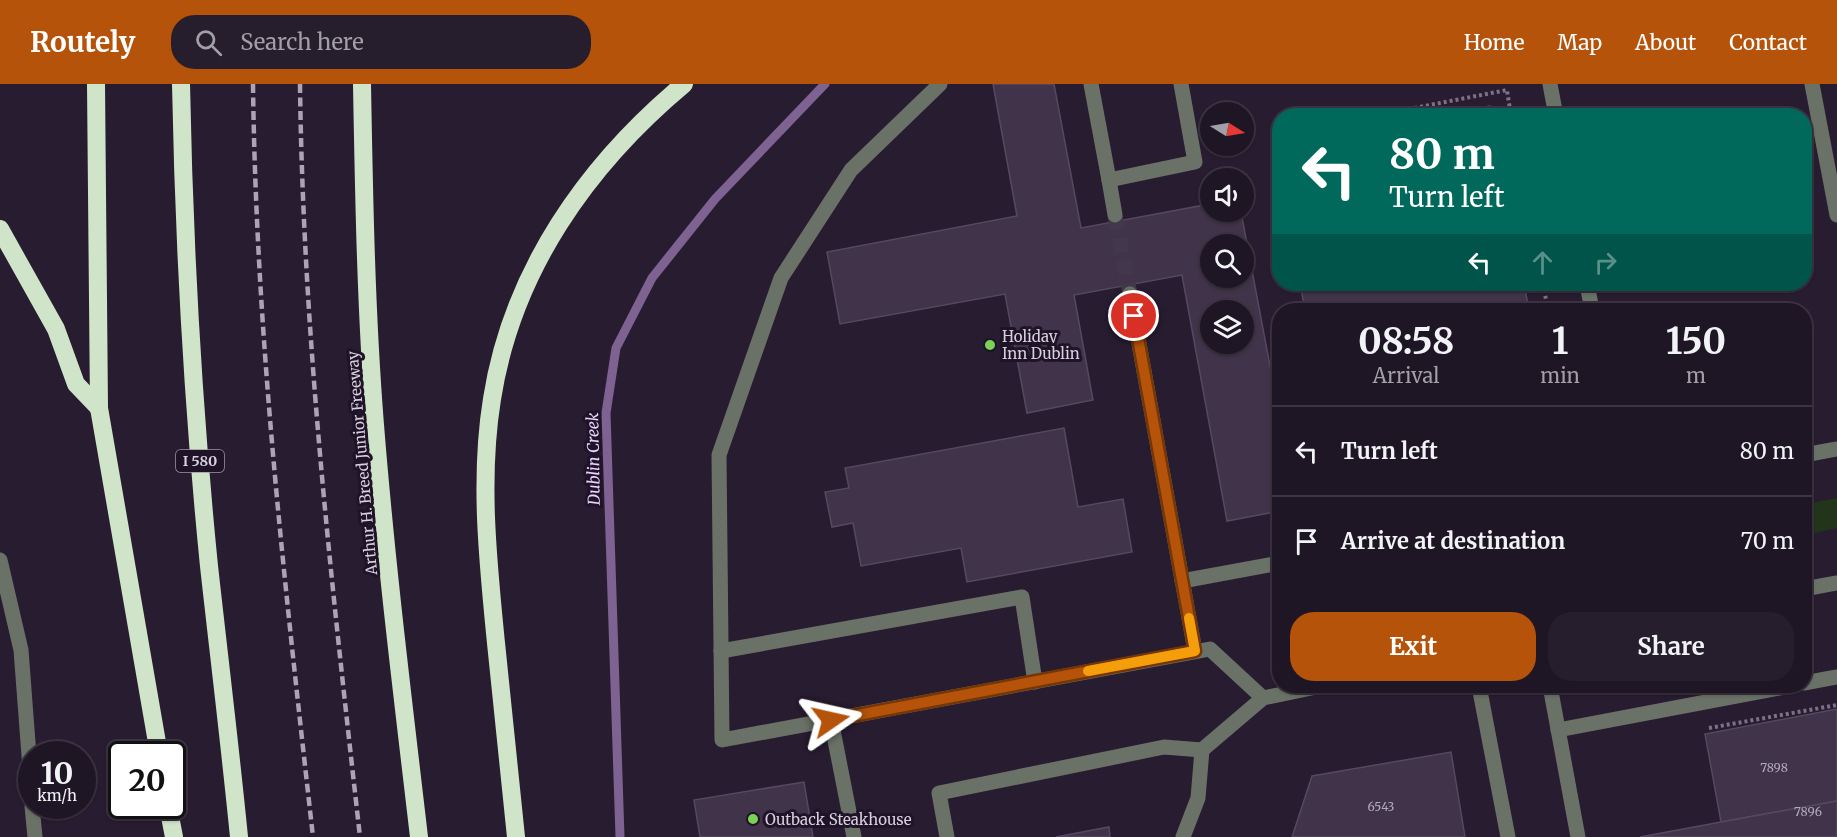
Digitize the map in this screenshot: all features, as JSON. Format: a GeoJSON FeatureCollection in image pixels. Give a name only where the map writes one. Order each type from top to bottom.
{"type":"FeatureCollection","features":[{"type":"Feature","properties":{"kind":"highway"},"geometry":{"type":"LineString","coordinates":[[96,84],[99,408],[157,741]]}},
{"type":"Feature","properties":{"kind":"highway","name":"I 580"},"geometry":{"type":"LineString","coordinates":[[181,84],[193,376],[209,564],[239,837]]}},
{"type":"Feature","properties":{"kind":"highway","name":"Arthur H. Breed Junior Freeway"},"geometry":{"type":"LineString","coordinates":[[362,84],[364,226],[375,423],[394,631],[419,837]]}},
{"type":"Feature","properties":{"kind":"highway"},"geometry":{"type":"LineString","coordinates":[[516,837],[486,549],[486,470],[492,398],[510,324],[537,261],[574,198],[617,147],[658,105],[684,84]]}},
{"type":"Feature","properties":{"kind":"highway"},"geometry":{"type":"LineString","coordinates":[[0,229],[56,329],[76,384],[99,408]]}},
{"type":"Feature","properties":{"kind":"highway"},"geometry":{"type":"LineString","coordinates":[[171,819],[174,837]]}},
{"type":"Feature","properties":{"kind":"street"},"geometry":{"type":"LineString","coordinates":[[940,84],[852,170],[781,278],[719,455],[722,740],[1210,649],[1263,698]]}},
{"type":"Feature","properties":{"kind":"street"},"geometry":{"type":"LineString","coordinates":[[1091,84],[1115,215]]}},
{"type":"Feature","properties":{"kind":"street"},"geometry":{"type":"LineString","coordinates":[[1108,180],[1196,162],[1181,84]]}},
{"type":"Feature","properties":{"kind":"street"},"geometry":{"type":"LineString","coordinates":[[1550,84],[1554,108]]}},
{"type":"Feature","properties":{"kind":"street"},"geometry":{"type":"LineString","coordinates":[[1812,84],[1837,215]]}},
{"type":"Feature","properties":{"kind":"street"},"geometry":{"type":"LineString","coordinates":[[1130,294],[1195,651]]}},
{"type":"Feature","properties":{"kind":"street"},"geometry":{"type":"LineString","coordinates":[[1812,454],[1837,449]]}},
{"type":"Feature","properties":{"kind":"street"},"geometry":{"type":"LineString","coordinates":[[0,560],[21,650],[28,741]]}},
{"type":"Feature","properties":{"kind":"street"},"geometry":{"type":"LineString","coordinates":[[1182,581],[1272,564]]}},
{"type":"Feature","properties":{"kind":"street"},"geometry":{"type":"LineString","coordinates":[[1812,588],[1837,583]]}},
{"type":"Feature","properties":{"kind":"street"},"geometry":{"type":"LineString","coordinates":[[722,651],[1022,597],[1035,682]]}},
{"type":"Feature","properties":{"kind":"street"},"geometry":{"type":"LineString","coordinates":[[1812,681],[1837,676]]}},
{"type":"Feature","properties":{"kind":"street"},"geometry":{"type":"LineString","coordinates":[[1184,837],[1198,798],[1202,750],[1263,698],[1287,693]]}},
{"type":"Feature","properties":{"kind":"street"},"geometry":{"type":"LineString","coordinates":[[1480,693],[1508,837]]}},
{"type":"Feature","properties":{"kind":"street"},"geometry":{"type":"LineString","coordinates":[[1551,693],[1578,837]]}},
{"type":"Feature","properties":{"kind":"street"},"geometry":{"type":"LineString","coordinates":[[1558,730],[1753,693]]}},
{"type":"Feature","properties":{"kind":"street"},"geometry":{"type":"LineString","coordinates":[[831,720],[854,837]]}},
{"type":"Feature","properties":{"kind":"street"},"geometry":{"type":"LineString","coordinates":[[948,837],[939,793],[1164,747],[1202,750]]}},
{"type":"Feature","properties":{"kind":"street"},"geometry":{"type":"LineString","coordinates":[[33,819],[34,837]]}},
{"type":"Feature","properties":{"kind":"path"},"geometry":{"type":"LineString","coordinates":[[1414,108],[1506,90],[1509,108]]}},
{"type":"Feature","properties":{"kind":"path"},"geometry":{"type":"LineString","coordinates":[[1700,729],[1837,705]]}},
{"type":"Feature","properties":{"kind":"green space"},"geometry":{"type":"Polygon","coordinates":[[[1837,498],[1837,528],[1812,533],[1812,503],[1837,498]]]}},
{"type":"Feature","properties":{"kind":"building"},"geometry":{"type":"Polygon","coordinates":[[[993,84],[1054,84],[1081,228],[1200,206],[1200,222],[1243,222],[1245,234],[1200,234],[1200,288],[1254,288],[1254,281],[1272,377],[1272,513],[1227,521],[1182,275],[1074,295],[1093,400],[1027,413],[1005,294],[840,324],[827,252],[1017,216],[993,84]]]}},
{"type":"Feature","properties":{"kind":"building"},"geometry":{"type":"Polygon","coordinates":[[[1301,291],[1525,291],[1528,303],[1304,303],[1301,291]]]}},
{"type":"Feature","properties":{"kind":"building"},"geometry":{"type":"Polygon","coordinates":[[[1064,428],[1078,507],[1123,499],[1132,552],[967,582],[961,548],[861,566],[853,523],[832,527],[825,492],[849,488],[845,468],[1064,428]]]}},
{"type":"Feature","properties":{"kind":"building"},"geometry":{"type":"Polygon","coordinates":[[[1837,709],[1837,801],[1721,822],[1705,734],[1837,709]]]}},
{"type":"Feature","properties":{"kind":"building"},"geometry":{"type":"Polygon","coordinates":[[[1451,752],[1465,837],[1292,837],[1312,776],[1451,752]]]}},
{"type":"Feature","properties":{"kind":"building","name":"Outback Steakhouse"},"geometry":{"type":"Polygon","coordinates":[[[804,782],[813,837],[700,837],[694,800],[804,782]]]}},
{"type":"Feature","properties":{"kind":"building"},"geometry":{"type":"Polygon","coordinates":[[[1837,801],[1837,837],[1640,837],[1721,822],[1837,801]]]}},
{"type":"Feature","properties":{"kind":"building"},"geometry":{"type":"Polygon","coordinates":[[[1109,827],[1110,837],[1056,837],[1109,827]]]}},
{"type":"Feature","properties":{"kind":"waterway","name":"Dublin Creek"},"geometry":{"type":"LineString","coordinates":[[620,837],[606,413],[616,348],[652,278],[715,199],[825,84]]}},
{"type":"Feature","properties":{"kind":"tunnel"},"geometry":{"type":"LineString","coordinates":[[1115,215],[1130,294]]}},
{"type":"Feature","properties":{"kind":"railway"},"geometry":{"type":"LineString","coordinates":[[253,84],[255,178],[266,367],[313,837]]}},
{"type":"Feature","properties":{"kind":"railway"},"geometry":{"type":"LineString","coordinates":[[300,84],[302,178],[313,367],[360,837]]}},
{"type":"Feature","properties":{"kind":"slow traffic"},"geometry":{"type":"LineString","coordinates":[[1088,671],[1195,651],[1189,618]]}},
{"type":"Feature","properties":{"kind":"place","name":"Holiday Inn Dublin"},"geometry":{"type":"Point","coordinates":[990,345]}},
{"type":"Feature","properties":{"kind":"place","name":"Outback Steakhouse"},"geometry":{"type":"Point","coordinates":[753,819]}},
{"type":"Feature","properties":{"kind":"route"},"geometry":{"type":"LineString","coordinates":[[831,720],[1195,651],[1134,316]]}}]}
